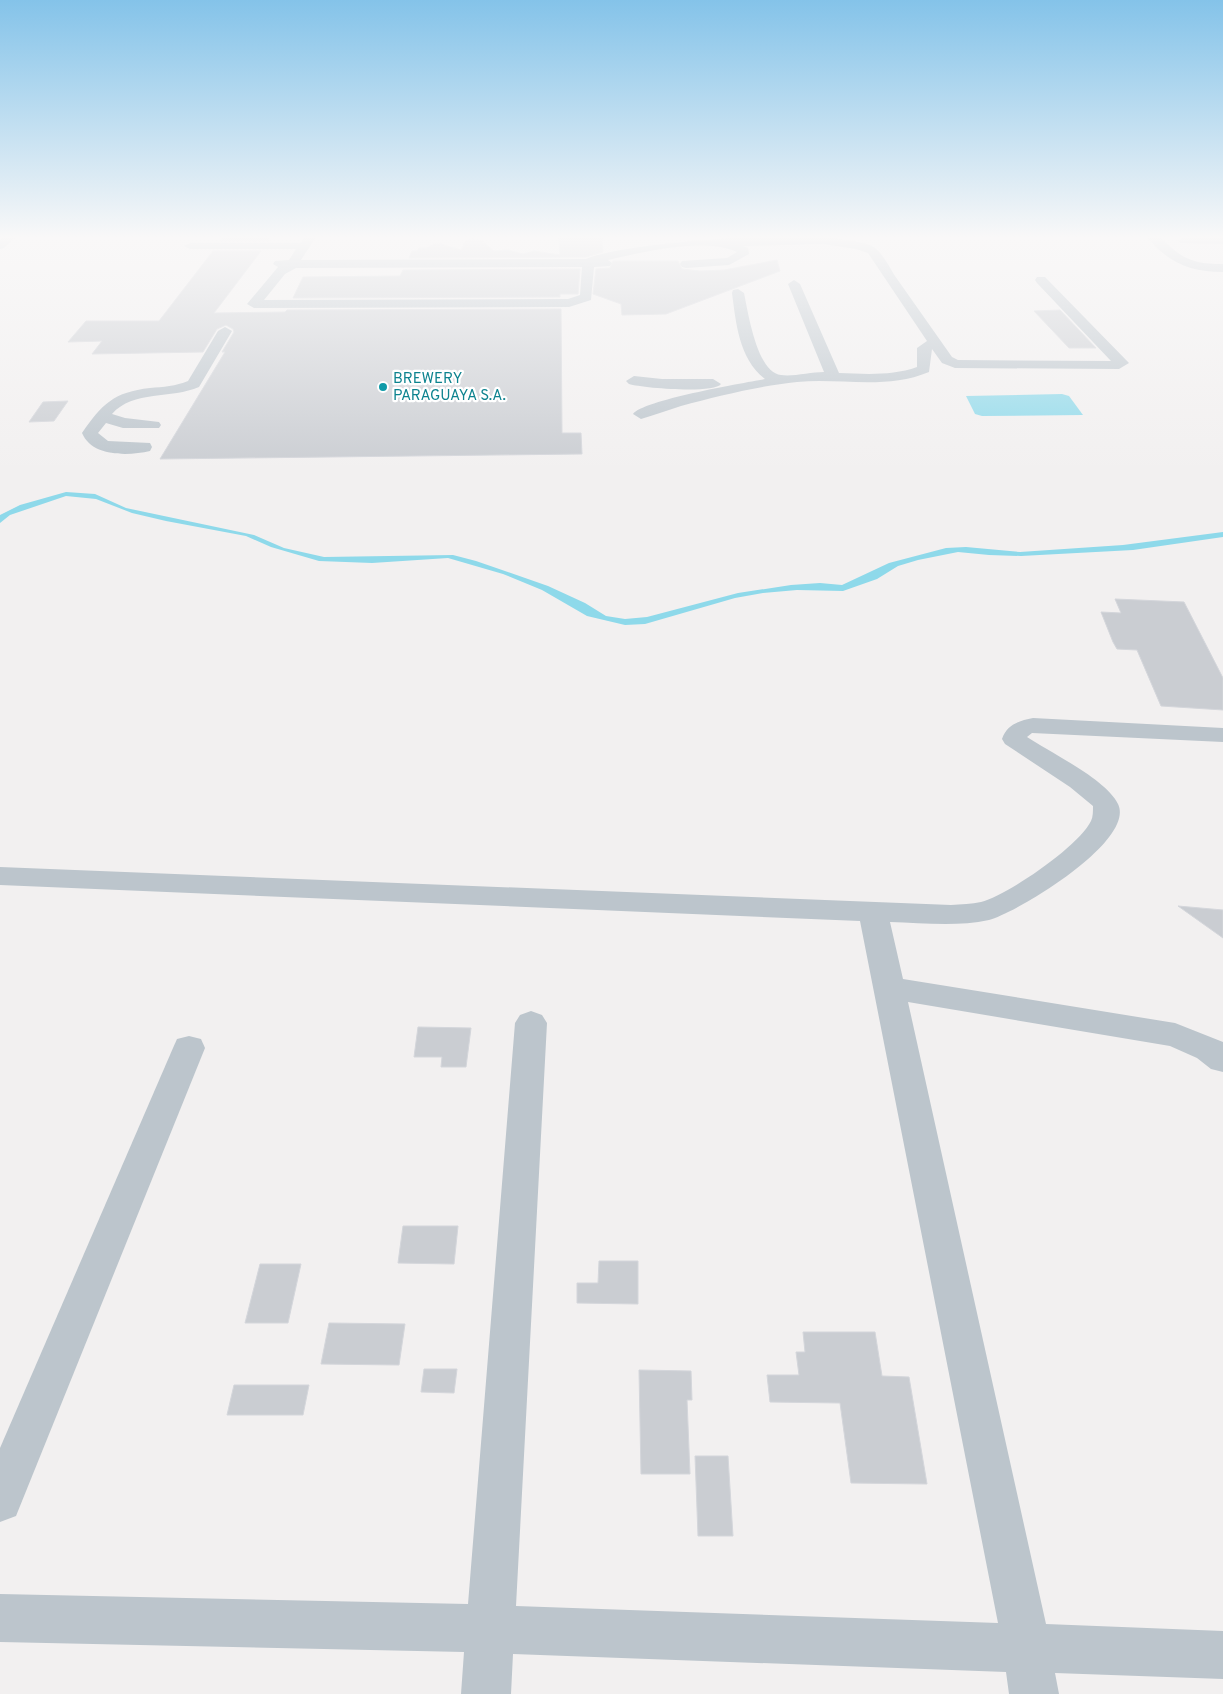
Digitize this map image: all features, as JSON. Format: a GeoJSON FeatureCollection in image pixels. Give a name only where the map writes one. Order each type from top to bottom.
{"type":"FeatureCollection","features":[{"type":"Feature","properties":{"kind":"street"},"geometry":{"type":"LineString","coordinates":[[743,316],[748,342],[762,370],[773,378]]}},
{"type":"Feature","properties":{"kind":"street"},"geometry":{"type":"LineString","coordinates":[[808,316],[833,376]]}},
{"type":"Feature","properties":{"kind":"street"},"geometry":{"type":"LineString","coordinates":[[916,316],[947,360],[955,364],[1119,365],[1122,363],[1076,316]]}},
{"type":"Feature","properties":{"kind":"street"},"geometry":{"type":"LineString","coordinates":[[144,447],[107,446],[96,442],[90,432],[111,406],[127,398],[194,384],[208,356],[228,327]]}},
{"type":"Feature","properties":{"kind":"street"},"geometry":{"type":"LineString","coordinates":[[634,381],[662,384],[716,384],[773,378],[888,376],[919,372],[924,369],[924,348],[934,343]]}},
{"type":"Feature","properties":{"kind":"street"},"geometry":{"type":"LineString","coordinates":[[641,414],[773,378]]}},
{"type":"Feature","properties":{"kind":"street"},"geometry":{"type":"LineString","coordinates":[[104,417],[123,424],[153,425]]}},
{"type":"Feature","properties":{"kind":"street"},"geometry":{"type":"LineString","coordinates":[[0,876],[951,915],[988,910],[1010,901],[1068,863],[1097,834],[1107,818],[1106,806],[1085,784],[1031,752],[1014,739],[1016,732],[1033,725],[1223,734]]}},
{"type":"Feature","properties":{"kind":"street"},"geometry":{"type":"LineString","coordinates":[[872,911],[1031,1672]]}},
{"type":"Feature","properties":{"kind":"street"},"geometry":{"type":"LineString","coordinates":[[888,988],[1175,1035],[1209,1049],[1223,1060]]}},
{"type":"Feature","properties":{"kind":"street"},"geometry":{"type":"LineString","coordinates":[[486,1694],[531,1023]]}},
{"type":"Feature","properties":{"kind":"street"},"geometry":{"type":"LineString","coordinates":[[0,1500],[189,1048]]}},
{"type":"Feature","properties":{"kind":"street"},"geometry":{"type":"LineString","coordinates":[[0,1618],[490,1629],[1031,1672],[1223,1655]]}},
{"type":"Feature","properties":{"kind":"water"},"geometry":{"type":"Polygon","coordinates":[[[1062,394],[1069,396],[1083,415],[982,416],[975,414],[966,396],[1062,394]]]}},
{"type":"Feature","properties":{"kind":"water"},"geometry":{"type":"Polygon","coordinates":[[[66,492],[95,494],[126,508],[254,535],[284,548],[324,557],[453,555],[548,586],[585,603],[606,616],[625,619],[647,617],[738,593],[791,585],[820,583],[842,585],[889,563],[946,548],[966,547],[1020,552],[1123,545],[1223,532],[1223,537],[1133,550],[1021,556],[958,552],[898,566],[877,579],[843,591],[797,590],[763,593],[735,598],[645,624],[625,625],[587,616],[542,590],[503,574],[448,558],[372,563],[319,561],[271,547],[246,536],[132,513],[96,499],[66,496],[10,515],[0,523],[0,515],[20,505],[66,492]]]}},
{"type":"Feature","properties":{"kind":"building","name":"BREWERY PARAGUAYA S.A."},"geometry":{"type":"Polygon","coordinates":[[[163,316],[561,316],[562,433],[581,433],[582,454],[160,459],[225,352],[222,352],[234,332],[233,329],[226,325],[217,329],[203,352],[92,354],[102,341],[68,342],[86,321],[159,321],[163,316]]]}},
{"type":"Feature","properties":{"kind":"building"},"geometry":{"type":"Polygon","coordinates":[[[1039,316],[1066,316],[1096,348],[1069,348],[1039,316]]]}},
{"type":"Feature","properties":{"kind":"building"},"geometry":{"type":"Polygon","coordinates":[[[68,401],[54,421],[29,422],[43,402],[68,401]]]}},
{"type":"Feature","properties":{"kind":"building"},"geometry":{"type":"Polygon","coordinates":[[[1115,599],[1184,602],[1223,678],[1223,710],[1161,706],[1137,650],[1117,649],[1113,642],[1101,612],[1121,613],[1115,599]]]}},
{"type":"Feature","properties":{"kind":"building"},"geometry":{"type":"Polygon","coordinates":[[[1178,906],[1223,910],[1223,938],[1178,906]]]}},
{"type":"Feature","properties":{"kind":"building"},"geometry":{"type":"Polygon","coordinates":[[[418,1027],[471,1028],[466,1067],[441,1067],[442,1057],[414,1057],[418,1027]]]}},
{"type":"Feature","properties":{"kind":"building"},"geometry":{"type":"Polygon","coordinates":[[[403,1226],[458,1226],[454,1264],[398,1263],[403,1226]]]}},
{"type":"Feature","properties":{"kind":"building"},"geometry":{"type":"Polygon","coordinates":[[[599,1261],[638,1261],[638,1304],[577,1303],[577,1283],[598,1283],[599,1261]]]}},
{"type":"Feature","properties":{"kind":"building"},"geometry":{"type":"Polygon","coordinates":[[[260,1264],[301,1264],[288,1323],[245,1323],[260,1264]]]}},
{"type":"Feature","properties":{"kind":"building"},"geometry":{"type":"Polygon","coordinates":[[[329,1323],[405,1324],[399,1365],[321,1364],[329,1323]]]}},
{"type":"Feature","properties":{"kind":"building"},"geometry":{"type":"Polygon","coordinates":[[[803,1332],[875,1332],[882,1376],[909,1377],[927,1484],[851,1483],[840,1403],[770,1402],[767,1375],[799,1375],[796,1352],[805,1352],[803,1332]]]}},
{"type":"Feature","properties":{"kind":"building"},"geometry":{"type":"Polygon","coordinates":[[[424,1369],[457,1369],[454,1393],[421,1392],[424,1369]]]}},
{"type":"Feature","properties":{"kind":"building"},"geometry":{"type":"Polygon","coordinates":[[[639,1370],[691,1371],[692,1400],[687,1400],[690,1474],[641,1474],[639,1370]]]}},
{"type":"Feature","properties":{"kind":"building"},"geometry":{"type":"Polygon","coordinates":[[[234,1385],[309,1385],[303,1415],[227,1415],[234,1385]]]}},
{"type":"Feature","properties":{"kind":"building"},"geometry":{"type":"Polygon","coordinates":[[[695,1456],[728,1456],[733,1536],[698,1536],[695,1456]]]}},
{"type":"Feature","properties":{"kind":"place","name":"BREWERY PARAGUAYA S.A."},"geometry":{"type":"Point","coordinates":[383,387]}}]}
